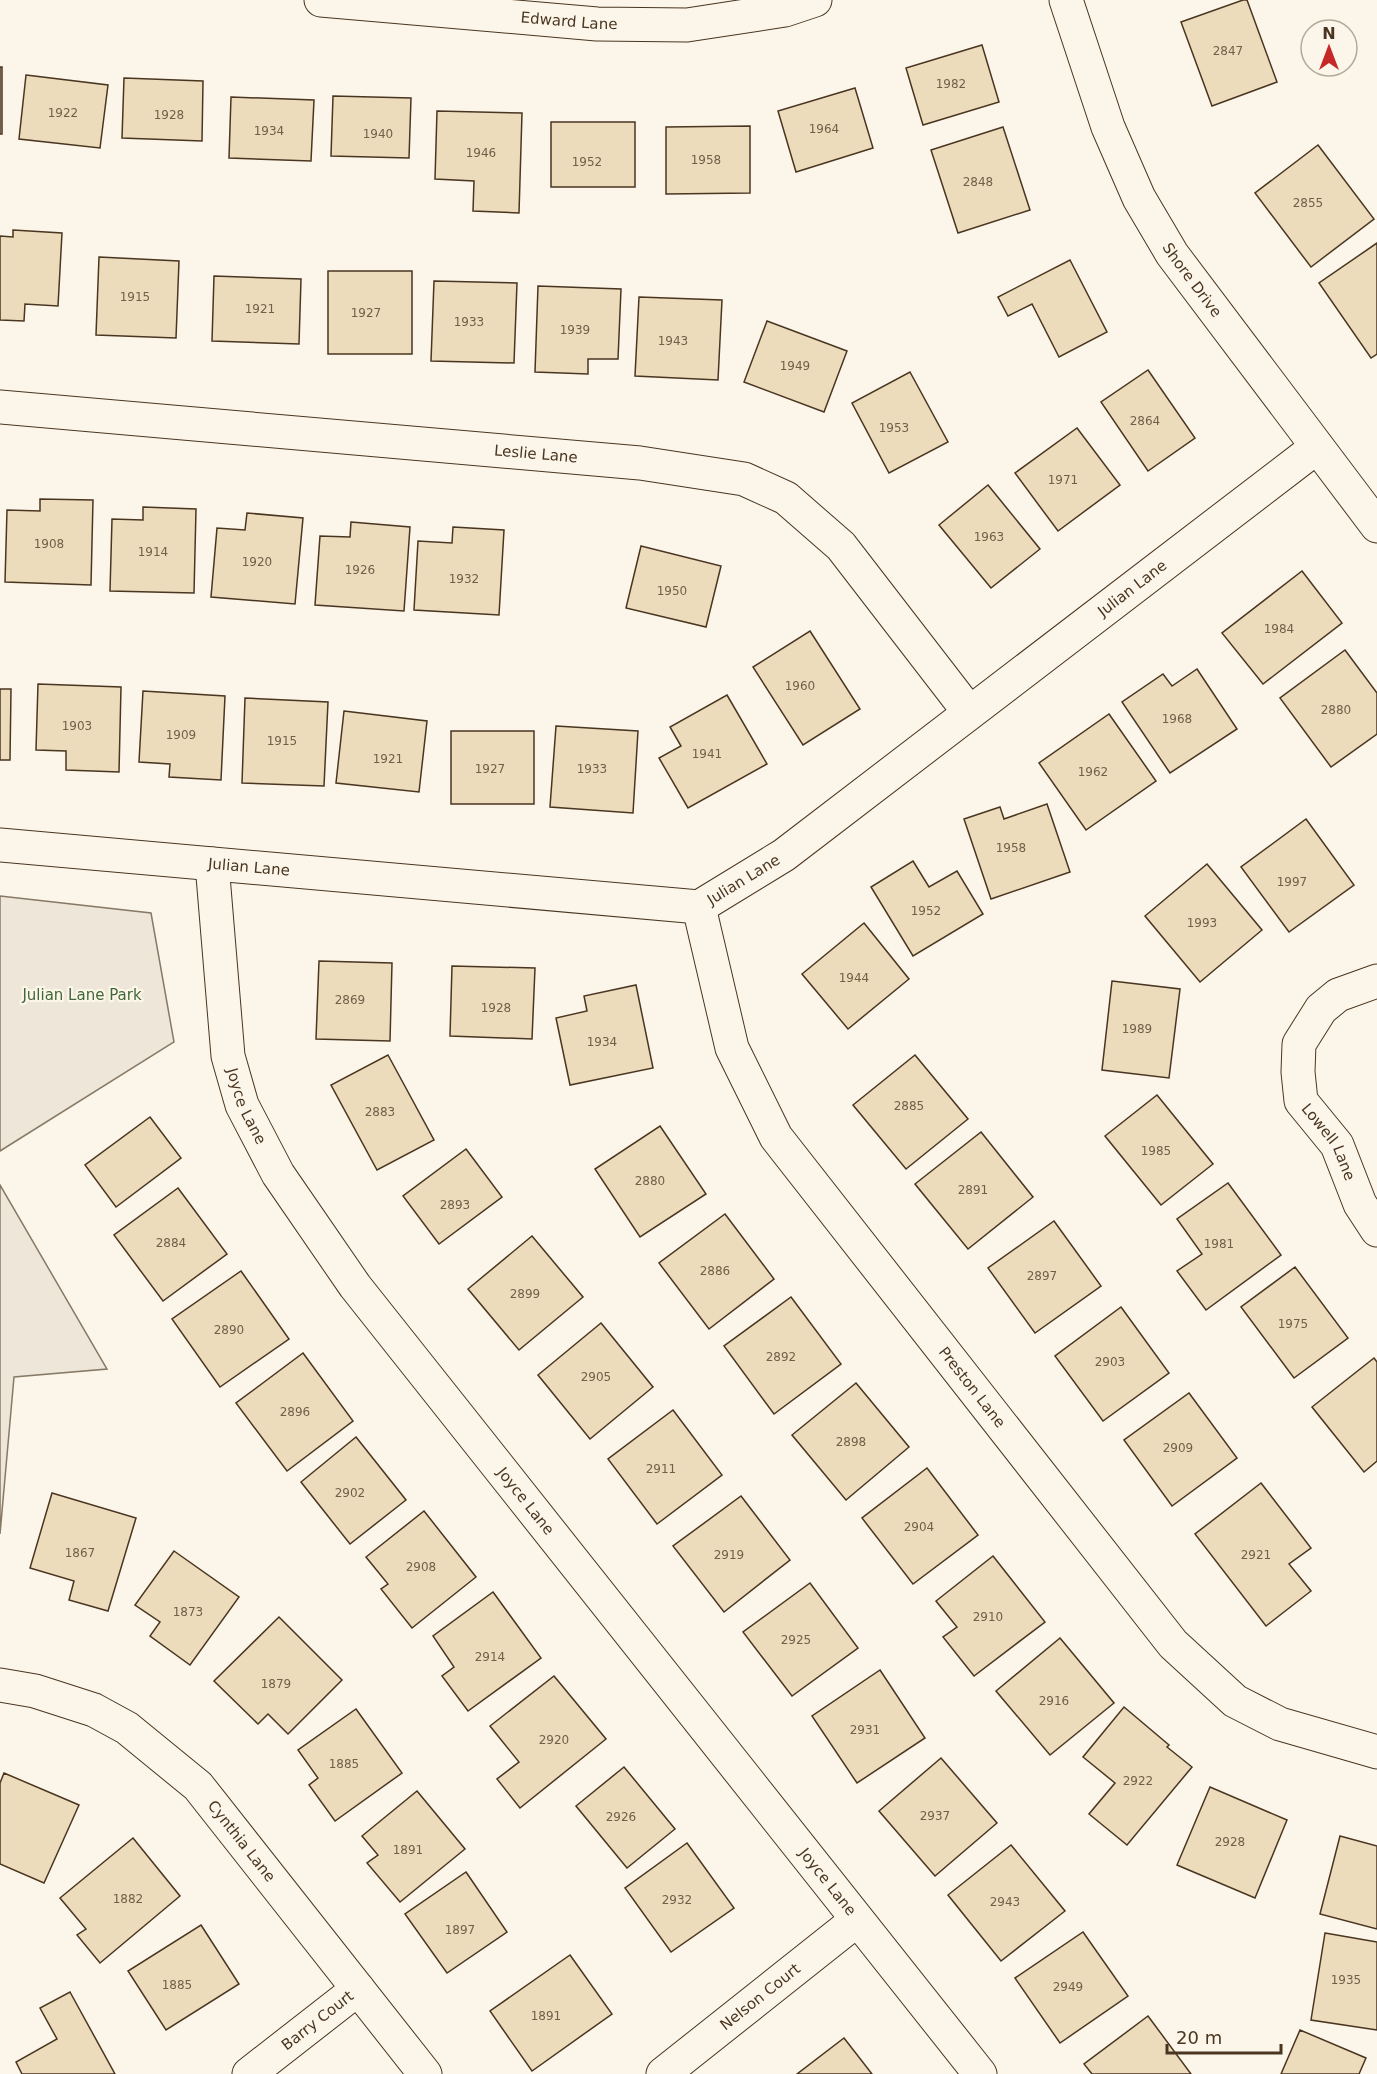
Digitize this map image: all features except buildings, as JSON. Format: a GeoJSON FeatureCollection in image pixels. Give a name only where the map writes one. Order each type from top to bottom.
{"type":"FeatureCollection","features":[{"type":"Feature","properties":{"kind":"street","name":"Edward Lane"},"geometry":{"type":"LineString","coordinates":[[321,0],[597,24],[676,25],[785,10],[815,0]]}},
{"type":"Feature","properties":{"kind":"street","name":"Shore Drive"},"geometry":{"type":"LineString","coordinates":[[1066,0],[1108,128],[1139,198],[1172,254],[1377,526]]}},
{"type":"Feature","properties":{"kind":"street","name":"Leslie Lane"},"geometry":{"type":"LineString","coordinates":[[0,407],[640,463],[744,479],[786,498],[841,546],[969,712]]}},
{"type":"Feature","properties":{"kind":"street","name":"Julian Lane"},"geometry":{"type":"LineString","coordinates":[[0,844],[699,907],[784,855],[1317,447]]}},
{"type":"Feature","properties":{"kind":"street","name":"Joyce Lane"},"geometry":{"type":"LineString","coordinates":[[212,864],[228,1056],[242,1105],[278,1174],[355,1286],[980,2074]]}},
{"type":"Feature","properties":{"kind":"street","name":"Preston Lane"},"geometry":{"type":"LineString","coordinates":[[699,907],[732,1048],[776,1137],[1173,1644],[1235,1701],[1280,1724],[1377,1752]]}},
{"type":"Feature","properties":{"kind":"street","name":"Lowell Lane"},"geometry":{"type":"LineString","coordinates":[[1377,981],[1338,995],[1321,1009],[1299,1044],[1298,1072],[1301,1101],[1337,1144],[1360,1204],[1377,1230]]}},
{"type":"Feature","properties":{"kind":"street","name":"Cynthia Lane"},"geometry":{"type":"LineString","coordinates":[[0,1685],[35,1691],[94,1710],[127,1728],[198,1786],[425,2074]]}},
{"type":"Feature","properties":{"kind":"street","name":"Nelson Court"},"geometry":{"type":"LineString","coordinates":[[663,2074],[857,1920]]}},
{"type":"Feature","properties":{"kind":"street","name":"Barry Court"},"geometry":{"type":"LineString","coordinates":[[249,2074],[358,1989]]}},
{"type":"Feature","properties":{"kind":"green space","name":"Julian Lane Park"},"geometry":{"type":"Polygon","coordinates":[[[0,896],[151,913],[174,1042],[0,1151],[0,896]]]}},
{"type":"Feature","properties":{"kind":"green space"},"geometry":{"type":"Polygon","coordinates":[[[0,1185],[107,1369],[14,1377],[0,1534],[0,1185]]]}}]}
